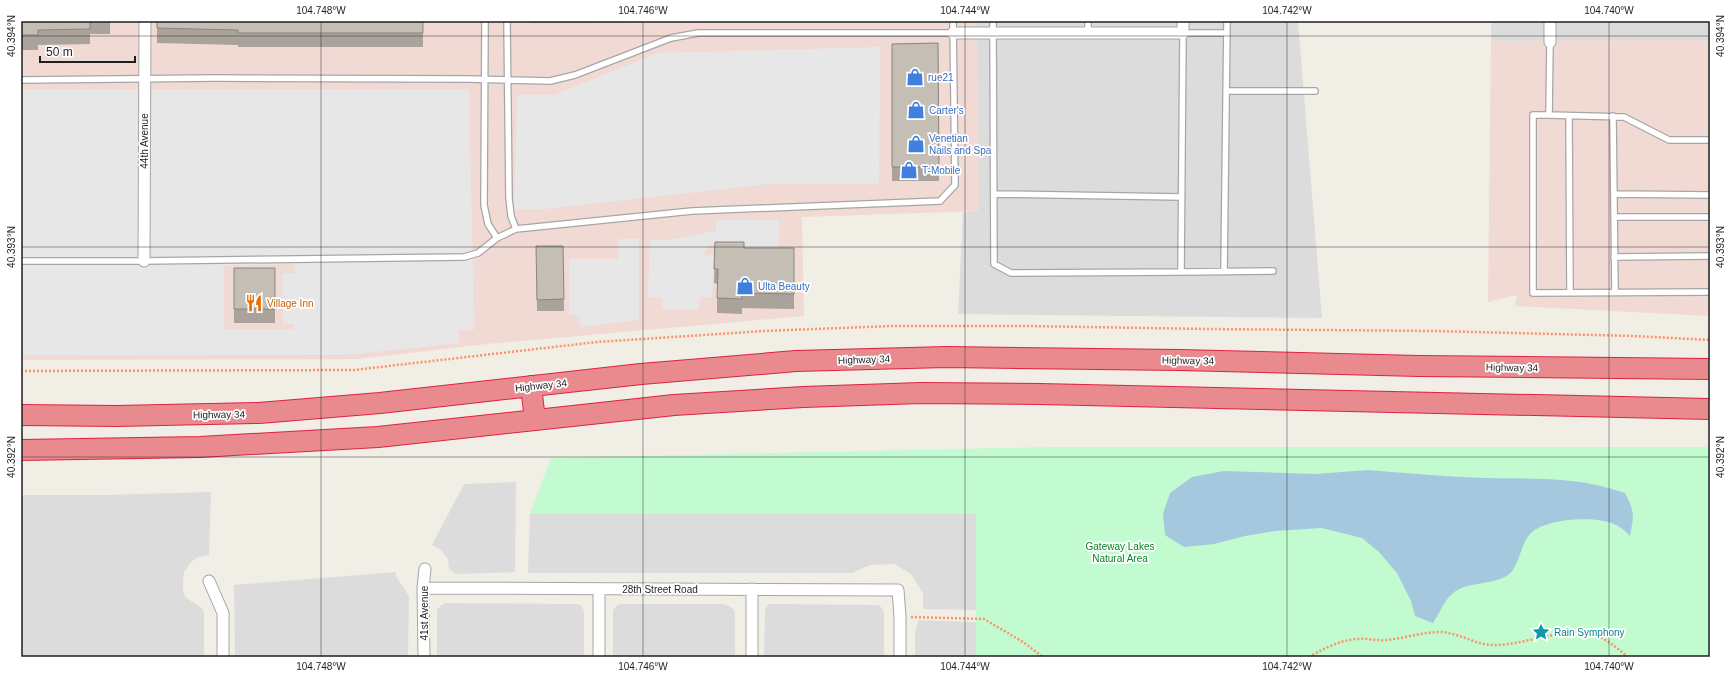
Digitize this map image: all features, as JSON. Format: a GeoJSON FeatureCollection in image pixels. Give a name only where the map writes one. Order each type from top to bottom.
{"type":"FeatureCollection","features":[{"type":"Feature","properties":{"kind":"highway","name":"Highway 34"},"geometry":{"type":"LineString","coordinates":[[21,415],[116,416],[259,413],[380,403],[641,374],[796,361],[946,357],[1187,360],[1419,366],[1710,369]]}},
{"type":"Feature","properties":{"kind":"highway"},"geometry":{"type":"LineString","coordinates":[[531,386],[534,420]]}},
{"type":"Feature","properties":{"kind":"highway"},"geometry":{"type":"LineString","coordinates":[[21,450],[200,447],[378,437],[674,405],[803,397],[921,393],[1056,394],[1710,409]]}},
{"type":"Feature","properties":{"kind":"street","name":"44th Avenue"},"geometry":{"type":"LineString","coordinates":[[144,262],[145,21]]}},
{"type":"Feature","properties":{"kind":"street"},"geometry":{"type":"LineString","coordinates":[[953,32],[1183,32],[1183,21]]}},
{"type":"Feature","properties":{"kind":"street"},"geometry":{"type":"LineString","coordinates":[[1550,21],[1550,42]]}},
{"type":"Feature","properties":{"kind":"street","name":"41st Avenue"},"geometry":{"type":"LineString","coordinates":[[424,657],[423,588],[426,569]]}},
{"type":"Feature","properties":{"kind":"street"},"geometry":{"type":"LineString","coordinates":[[209,581],[223,613],[223,657]]}},
{"type":"Feature","properties":{"kind":"street","name":"28th Street Road"},"geometry":{"type":"LineString","coordinates":[[423,588],[599,590],[898,590],[900,617]]}},
{"type":"Feature","properties":{"kind":"street"},"geometry":{"type":"LineString","coordinates":[[752,589],[752,657]]}},
{"type":"Feature","properties":{"kind":"street"},"geometry":{"type":"LineString","coordinates":[[599,590],[599,657]]}},
{"type":"Feature","properties":{"kind":"street"},"geometry":{"type":"LineString","coordinates":[[900,617],[900,657]]}},
{"type":"Feature","properties":{"kind":"lane"},"geometry":{"type":"LineString","coordinates":[[485,21],[484,205],[488,224],[496,238]]}},
{"type":"Feature","properties":{"kind":"lane"},"geometry":{"type":"LineString","coordinates":[[507,21],[509,198],[511,216],[516,230]]}},
{"type":"Feature","properties":{"kind":"lane"},"geometry":{"type":"LineString","coordinates":[[21,261],[144,262],[464,257],[478,253],[496,238],[516,230],[692,211],[940,201],[955,185],[953,21]]}},
{"type":"Feature","properties":{"kind":"lane"},"geometry":{"type":"LineString","coordinates":[[993,21],[995,194],[994,264],[1011,273],[1273,271]]}},
{"type":"Feature","properties":{"kind":"lane"},"geometry":{"type":"LineString","coordinates":[[1088,21],[1088,32]]}},
{"type":"Feature","properties":{"kind":"lane"},"geometry":{"type":"LineString","coordinates":[[1224,272],[1226,21]]}},
{"type":"Feature","properties":{"kind":"lane"},"geometry":{"type":"LineString","coordinates":[[21,80],[145,78],[484,79],[550,81],[575,75],[671,38],[698,33],[953,32]]}},
{"type":"Feature","properties":{"kind":"lane"},"geometry":{"type":"LineString","coordinates":[[1181,272],[1183,32],[1226,32]]}},
{"type":"Feature","properties":{"kind":"lane"},"geometry":{"type":"LineString","coordinates":[[1549,115],[1550,42]]}},
{"type":"Feature","properties":{"kind":"lane"},"geometry":{"type":"LineString","coordinates":[[1226,91],[1314,92]]}},
{"type":"Feature","properties":{"kind":"lane"},"geometry":{"type":"LineString","coordinates":[[1710,140],[1668,140],[1624,117],[1533,115],[1533,293],[1710,292]]}},
{"type":"Feature","properties":{"kind":"lane"},"geometry":{"type":"LineString","coordinates":[[1569,116],[1570,293]]}},
{"type":"Feature","properties":{"kind":"lane"},"geometry":{"type":"LineString","coordinates":[[1613,116],[1615,292]]}},
{"type":"Feature","properties":{"kind":"lane"},"geometry":{"type":"LineString","coordinates":[[995,194],[1182,197]]}},
{"type":"Feature","properties":{"kind":"lane"},"geometry":{"type":"LineString","coordinates":[[1614,194],[1710,195]]}},
{"type":"Feature","properties":{"kind":"lane"},"geometry":{"type":"LineString","coordinates":[[1614,217],[1710,216]]}},
{"type":"Feature","properties":{"kind":"lane"},"geometry":{"type":"LineString","coordinates":[[1614,257],[1710,256]]}},
{"type":"Feature","properties":{"kind":"path"},"geometry":{"type":"LineString","coordinates":[[900,617],[984,619],[1024,642],[1043,657]]}},
{"type":"Feature","properties":{"kind":"path"},"geometry":{"type":"LineString","coordinates":[[1309,657],[1326,647],[1355,639],[1386,640],[1423,633],[1442,632],[1462,636],[1476,642],[1493,645],[1521,643],[1572,632],[1588,633],[1602,637],[1628,657]]}},
{"type":"Feature","properties":{"kind":"shaded area"},"geometry":{"type":"Polygon","coordinates":[[[21,21],[977,21],[979,211],[802,217],[804,316],[487,344],[357,359],[21,360],[21,21]]]}},
{"type":"Feature","properties":{"kind":"shaded area"},"geometry":{"type":"Polygon","coordinates":[[[973,21],[1298,21],[1322,318],[958,314],[963,212],[979,211],[973,21]]]}},
{"type":"Feature","properties":{"kind":"shaded area"},"geometry":{"type":"Polygon","coordinates":[[[1491,21],[1710,21],[1710,40],[1491,41],[1491,21]]]}},
{"type":"Feature","properties":{"kind":"shaded area"},"geometry":{"type":"Polygon","coordinates":[[[1710,40],[1710,316],[1515,306],[1517,295],[1488,302],[1491,41],[1710,40]]]}},
{"type":"Feature","properties":{"kind":"shaded area"},"geometry":{"type":"Polygon","coordinates":[[[880,47],[879,184],[769,184],[545,209],[514,210],[517,95],[554,95],[658,53],[880,47]]]}},
{"type":"Feature","properties":{"kind":"shaded area"},"geometry":{"type":"Polygon","coordinates":[[[21,89],[469,89],[474,330],[458,330],[460,343],[346,355],[21,355],[21,89]],[[294,264],[224,266],[224,329],[294,329],[294,324],[283,324],[282,274],[295,273],[294,264]]]}},
{"type":"Feature","properties":{"kind":"shaded area"},"geometry":{"type":"Polygon","coordinates":[[[716,220],[779,220],[779,254],[720,244],[711,244],[702,255],[714,256],[712,297],[700,297],[699,310],[662,310],[662,298],[648,297],[650,240],[669,240],[716,231],[716,220]]]}},
{"type":"Feature","properties":{"kind":"shaded area"},"geometry":{"type":"Polygon","coordinates":[[[619,239],[639,239],[639,320],[580,327],[579,315],[569,315],[569,259],[618,259],[619,239]]]}},
{"type":"Feature","properties":{"kind":"shaded area"},"geometry":{"type":"Polygon","coordinates":[[[516,482],[515,572],[456,574],[449,569],[448,559],[441,550],[432,545],[464,484],[516,482]]]}},
{"type":"Feature","properties":{"kind":"shaded area"},"geometry":{"type":"Polygon","coordinates":[[[211,492],[209,555],[198,557],[191,562],[184,572],[183,582],[183,591],[186,598],[202,608],[204,613],[204,657],[21,657],[21,495],[105,495],[211,492]]]}},
{"type":"Feature","properties":{"kind":"shaded area"},"geometry":{"type":"Polygon","coordinates":[[[530,514],[976,514],[976,610],[923,609],[923,593],[911,574],[894,564],[870,565],[852,573],[528,573],[530,514]]]}},
{"type":"Feature","properties":{"kind":"shaded area"},"geometry":{"type":"Polygon","coordinates":[[[395,572],[397,578],[409,596],[408,657],[235,657],[234,585],[395,572]]]}},
{"type":"Feature","properties":{"kind":"shaded area"},"geometry":{"type":"Polygon","coordinates":[[[445,603],[581,605],[584,612],[584,657],[437,657],[437,610],[445,603]]]}},
{"type":"Feature","properties":{"kind":"shaded area"},"geometry":{"type":"Polygon","coordinates":[[[620,604],[724,604],[731,607],[735,612],[735,657],[613,657],[613,611],[616,606],[620,604]]]}},
{"type":"Feature","properties":{"kind":"shaded area"},"geometry":{"type":"Polygon","coordinates":[[[767,605],[878,605],[882,608],[884,613],[884,657],[764,657],[765,611],[767,605]]]}},
{"type":"Feature","properties":{"kind":"shaded area"},"geometry":{"type":"Polygon","coordinates":[[[919,620],[976,622],[976,657],[915,657],[915,632],[919,620]]]}},
{"type":"Feature","properties":{"kind":"green space","name":"Gateway Lakes Natural Area"},"geometry":{"type":"Polygon","coordinates":[[[1052,447],[1710,447],[1710,657],[976,657],[976,514],[530,514],[551,458],[1052,447]]]}},
{"type":"Feature","properties":{"kind":"water"},"geometry":{"type":"Polygon","coordinates":[[[1368,470],[1457,477],[1573,481],[1607,488],[1625,493],[1628,499],[1633,514],[1630,536],[1618,526],[1597,520],[1585,519],[1560,521],[1538,528],[1527,537],[1518,561],[1508,575],[1494,581],[1459,589],[1450,596],[1433,623],[1415,616],[1411,601],[1397,573],[1379,552],[1362,538],[1322,528],[1275,531],[1245,536],[1214,544],[1184,547],[1165,535],[1163,514],[1170,493],[1192,477],[1224,471],[1315,474],[1368,470]]]}},
{"type":"Feature","properties":{"kind":"building"},"geometry":{"type":"Polygon","coordinates":[[[21,21],[90,21],[90,29],[38,30],[38,35],[21,35],[21,21]]]}},
{"type":"Feature","properties":{"kind":"building"},"geometry":{"type":"Polygon","coordinates":[[[157,21],[423,21],[423,33],[238,33],[238,30],[157,28],[157,21]]]}},
{"type":"Feature","properties":{"kind":"building"},"geometry":{"type":"Polygon","coordinates":[[[938,43],[939,167],[892,167],[892,44],[938,43]]]}},
{"type":"Feature","properties":{"kind":"building"},"geometry":{"type":"Polygon","coordinates":[[[715,242],[744,242],[744,248],[794,248],[794,294],[742,293],[742,299],[717,298],[718,269],[714,269],[715,242]]]}},
{"type":"Feature","properties":{"kind":"building"},"geometry":{"type":"Polygon","coordinates":[[[536,246],[563,246],[564,299],[537,300],[536,246]]]}},
{"type":"Feature","properties":{"kind":"building","name":"Village Inn"},"geometry":{"type":"Polygon","coordinates":[[[234,268],[275,268],[275,309],[234,309],[234,268]]]}},
{"type":"Feature","properties":{"kind":"place","name":"rue21"},"geometry":{"type":"Point","coordinates":[915,77]}},
{"type":"Feature","properties":{"kind":"place","name":"Carter's"},"geometry":{"type":"Point","coordinates":[916,110]}},
{"type":"Feature","properties":{"kind":"place","name":"Venetian Nails and Spa"},"geometry":{"type":"Point","coordinates":[916,144]}},
{"type":"Feature","properties":{"kind":"place","name":"T-Mobile"},"geometry":{"type":"Point","coordinates":[909,170]}},
{"type":"Feature","properties":{"kind":"place","name":"Ulta Beauty"},"geometry":{"type":"Point","coordinates":[745,286]}},
{"type":"Feature","properties":{"kind":"place","name":"Village Inn"},"geometry":{"type":"Point","coordinates":[254,303]}},
{"type":"Feature","properties":{"kind":"place","name":"Rain Symphony"},"geometry":{"type":"Point","coordinates":[1541,632]}}]}
